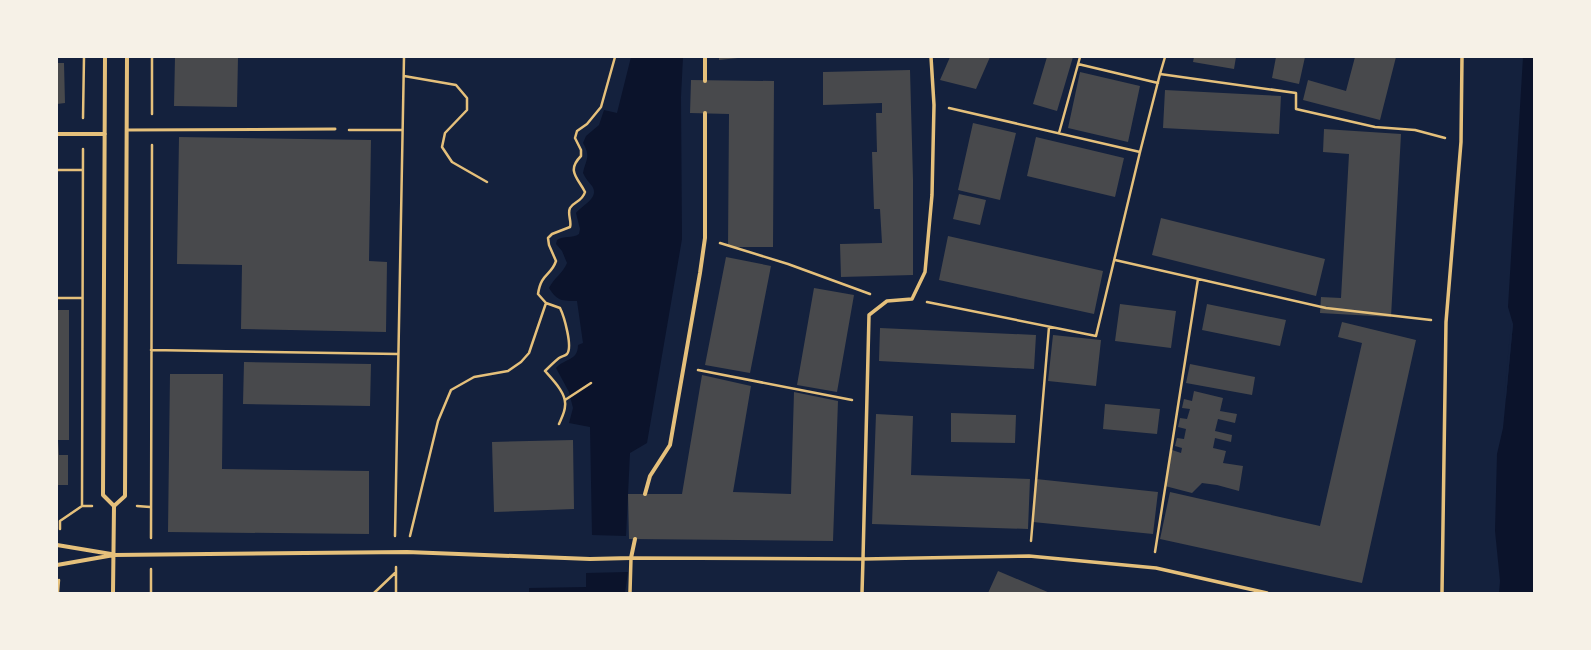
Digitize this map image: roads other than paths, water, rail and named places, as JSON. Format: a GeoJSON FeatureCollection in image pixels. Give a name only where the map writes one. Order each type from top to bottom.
{"type":"FeatureCollection","features":[{"type":"Feature","properties":{"kind":"street"},"geometry":{"type":"LineString","coordinates":[[105,57],[103,495],[114,506],[113,593]]}},
{"type":"Feature","properties":{"kind":"street"},"geometry":{"type":"LineString","coordinates":[[114,506],[125,496],[127,57]]}},
{"type":"Feature","properties":{"kind":"street"},"geometry":{"type":"LineString","coordinates":[[705,57],[705,81]]}},
{"type":"Feature","properties":{"kind":"street"},"geometry":{"type":"LineString","coordinates":[[862,593],[869,315],[887,301],[912,299],[925,272],[932,195],[934,105],[931,57]]}},
{"type":"Feature","properties":{"kind":"street"},"geometry":{"type":"LineString","coordinates":[[1442,593],[1446,322],[1461,142],[1462,57]]}},
{"type":"Feature","properties":{"kind":"street"},"geometry":{"type":"LineString","coordinates":[[645,494],[650,476],[670,445],[700,273],[705,238],[705,113]]}},
{"type":"Feature","properties":{"kind":"street"},"geometry":{"type":"LineString","coordinates":[[57,134],[105,134]]}},
{"type":"Feature","properties":{"kind":"street"},"geometry":{"type":"LineString","coordinates":[[630,592],[629,558],[635,539]]}},
{"type":"Feature","properties":{"kind":"street"},"geometry":{"type":"LineString","coordinates":[[58,545],[114,555],[407,552],[598,559],[1029,556],[1156,568],[1267,593]]}},
{"type":"Feature","properties":{"kind":"street"},"geometry":{"type":"LineString","coordinates":[[58,565],[114,555]]}},
{"type":"Feature","properties":{"kind":"lane"},"geometry":{"type":"LineString","coordinates":[[127,130],[335,129]]}},
{"type":"Feature","properties":{"kind":"water"},"geometry":{"type":"Polygon","coordinates":[[[631,57],[683,57],[681,97],[682,239],[647,443],[630,453],[626,536],[592,535],[590,427],[569,423],[573,408],[569,392],[556,368],[573,357],[576,354],[578,345],[583,343],[577,301],[567,301],[557,298],[549,288],[567,263],[562,251],[556,244],[557,240],[579,234],[580,229],[576,213],[592,198],[594,194],[592,186],[583,173],[587,152],[583,143],[586,136],[599,125],[604,110],[617,113],[631,57]]]}},
{"type":"Feature","properties":{"kind":"water"},"geometry":{"type":"Polygon","coordinates":[[[1523,57],[1534,57],[1534,593],[1499,593],[1500,581],[1495,531],[1497,454],[1503,428],[1513,324],[1508,307],[1523,57]]]}},
{"type":"Feature","properties":{"kind":"water"},"geometry":{"type":"Polygon","coordinates":[[[628,572],[625,593],[529,593],[529,588],[586,587],[586,573],[628,572]]]}}]}
